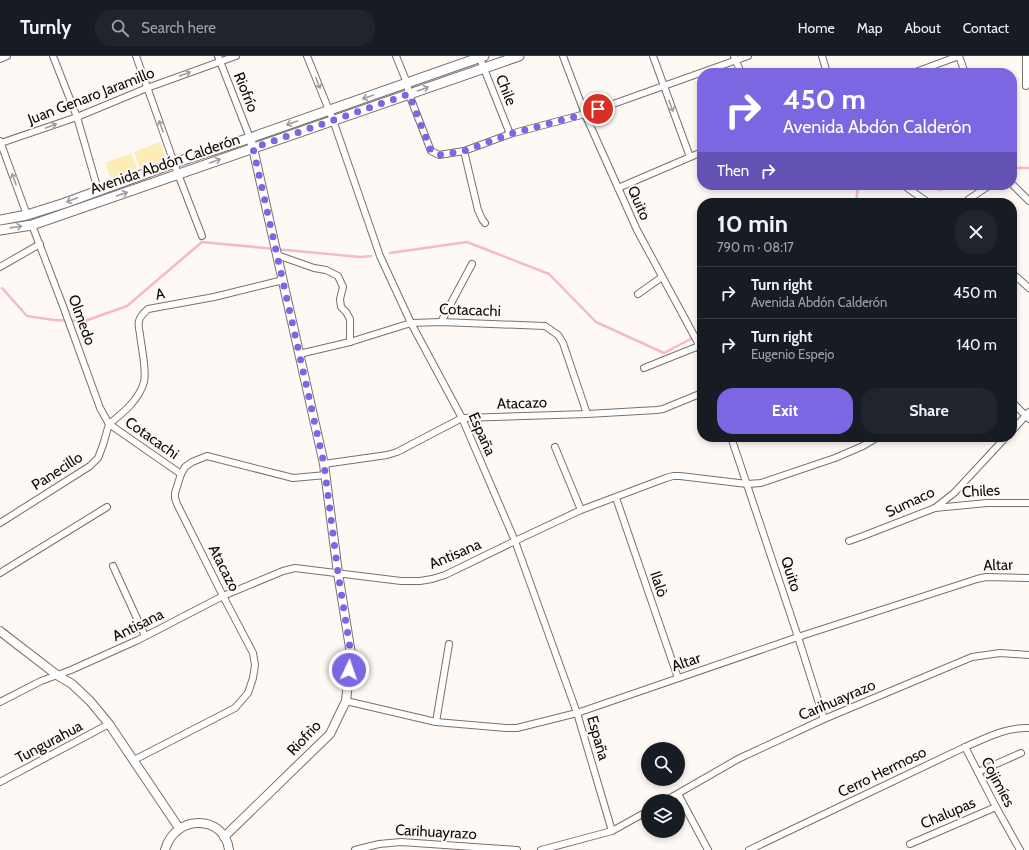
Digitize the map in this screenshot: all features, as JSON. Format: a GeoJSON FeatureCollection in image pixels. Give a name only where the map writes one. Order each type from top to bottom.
{"type":"FeatureCollection","features":[{"type":"Feature","properties":{"kind":"main road","name":"Avenida Abdón Calderón"},"geometry":{"type":"LineString","coordinates":[[0,220],[28,215],[481,56]]}},
{"type":"Feature","properties":{"kind":"main road","name":"Avenida Abdón Calderón"},"geometry":{"type":"LineString","coordinates":[[0,230],[32,225],[519,56]]}},
{"type":"Feature","properties":{"kind":"street"},"geometry":{"type":"LineString","coordinates":[[0,59],[7,56]]}},
{"type":"Feature","properties":{"kind":"street"},"geometry":{"type":"LineString","coordinates":[[53,56],[77,117],[98,190]]}},
{"type":"Feature","properties":{"kind":"street"},"geometry":{"type":"LineString","coordinates":[[136,56],[202,236]]}},
{"type":"Feature","properties":{"kind":"street","name":"Juan Genaro Jaramillo"},"geometry":{"type":"LineString","coordinates":[[0,142],[77,117],[218,59],[236,56]]}},
{"type":"Feature","properties":{"kind":"street","name":"España"},"geometry":{"type":"LineString","coordinates":[[307,56],[333,120],[380,256],[411,323],[462,418],[515,541],[577,712],[612,831]]}},
{"type":"Feature","properties":{"kind":"street"},"geometry":{"type":"LineString","coordinates":[[396,56],[431,151],[439,155],[464,151],[510,134],[585,114],[697,72]]}},
{"type":"Feature","properties":{"kind":"street","name":"Chile"},"geometry":{"type":"LineString","coordinates":[[481,56],[483,68],[510,134]]}},
{"type":"Feature","properties":{"kind":"street","name":"Quito"},"geometry":{"type":"LineString","coordinates":[[563,56],[585,114],[637,230],[697,342]]}},
{"type":"Feature","properties":{"kind":"street"},"geometry":{"type":"LineString","coordinates":[[653,56],[690,157]]}},
{"type":"Feature","properties":{"kind":"street"},"geometry":{"type":"LineString","coordinates":[[708,68],[734,58],[748,56]]}},
{"type":"Feature","properties":{"kind":"street"},"geometry":{"type":"LineString","coordinates":[[822,56],[826,68]]}},
{"type":"Feature","properties":{"kind":"street"},"geometry":{"type":"LineString","coordinates":[[927,68],[959,56],[963,68]]}},
{"type":"Feature","properties":{"kind":"street"},"geometry":{"type":"LineString","coordinates":[[1026,56],[1026,86]]}},
{"type":"Feature","properties":{"kind":"street"},"geometry":{"type":"LineString","coordinates":[[734,58],[739,68]]}},
{"type":"Feature","properties":{"kind":"street","name":"Riofrío"},"geometry":{"type":"LineString","coordinates":[[218,59],[250,138]]}},
{"type":"Feature","properties":{"kind":"street","name":"Riofrìo"},"geometry":{"type":"LineString","coordinates":[[224,837],[330,734],[346,701],[351,654],[338,573],[324,464],[250,138]]}},
{"type":"Feature","properties":{"kind":"street"},"geometry":{"type":"LineString","coordinates":[[0,142],[28,215]]}},
{"type":"Feature","properties":{"kind":"street"},"geometry":{"type":"LineString","coordinates":[[464,151],[478,210],[485,224]]}},
{"type":"Feature","properties":{"kind":"street"},"geometry":{"type":"LineString","coordinates":[[618,188],[697,154]]}},
{"type":"Feature","properties":{"kind":"street"},"geometry":{"type":"LineString","coordinates":[[1017,189],[1029,201]]}},
{"type":"Feature","properties":{"kind":"street"},"geometry":{"type":"LineString","coordinates":[[910,190],[922,198]]}},
{"type":"Feature","properties":{"kind":"street"},"geometry":{"type":"LineString","coordinates":[[970,198],[982,190]]}},
{"type":"Feature","properties":{"kind":"street","name":"Olmedo"},"geometry":{"type":"LineString","coordinates":[[32,225],[64,306],[100,408],[109,424]]}},
{"type":"Feature","properties":{"kind":"street"},"geometry":{"type":"LineString","coordinates":[[0,267],[40,244]]}},
{"type":"Feature","properties":{"kind":"street"},"geometry":{"type":"LineString","coordinates":[[277,254],[314,268],[326,270],[338,276],[343,287],[340,300],[341,307],[350,319],[350,342]]}},
{"type":"Feature","properties":{"kind":"street"},"geometry":{"type":"LineString","coordinates":[[441,322],[472,264]]}},
{"type":"Feature","properties":{"kind":"street"},"geometry":{"type":"LineString","coordinates":[[638,294],[662,277]]}},
{"type":"Feature","properties":{"kind":"street"},"geometry":{"type":"LineString","coordinates":[[1017,277],[1029,288]]}},
{"type":"Feature","properties":{"kind":"street","name":"A"},"geometry":{"type":"LineString","coordinates":[[109,424],[122,414],[135,400],[142,388],[145,373],[138,324],[141,316],[148,309],[214,297],[283,280]]}},
{"type":"Feature","properties":{"kind":"street","name":"Cotacachi"},"geometry":{"type":"LineString","coordinates":[[299,354],[350,342],[411,323],[441,322],[546,326],[558,335],[563,343],[587,414]]}},
{"type":"Feature","properties":{"kind":"street"},"geometry":{"type":"LineString","coordinates":[[644,368],[697,344]]}},
{"type":"Feature","properties":{"kind":"street","name":"Atacazo"},"geometry":{"type":"LineString","coordinates":[[324,464],[387,455],[397,452],[462,418],[657,410],[697,395]]}},
{"type":"Feature","properties":{"kind":"street"},"geometry":{"type":"LineString","coordinates":[[1017,406],[1028,415],[1017,426]]}},
{"type":"Feature","properties":{"kind":"street","name":"Cotacachi"},"geometry":{"type":"LineString","coordinates":[[109,424],[180,474]]}},
{"type":"Feature","properties":{"kind":"street","name":"Panecillo"},"geometry":{"type":"LineString","coordinates":[[0,523],[90,466],[98,458],[109,424]]}},
{"type":"Feature","properties":{"kind":"street","name":"Quito"},"geometry":{"type":"LineString","coordinates":[[733,442],[824,719]]}},
{"type":"Feature","properties":{"kind":"street","name":"Antisana"},"geometry":{"type":"LineString","coordinates":[[0,702],[41,681],[71,670],[146,636],[223,596],[283,571],[295,568],[401,581],[420,581],[445,575],[581,510],[673,476],[747,484],[761,483],[835,458],[870,442]]}},
{"type":"Feature","properties":{"kind":"street","name":"Sumaco"},"geometry":{"type":"LineString","coordinates":[[848,541],[935,508],[954,493],[1001,442]]}},
{"type":"Feature","properties":{"kind":"street"},"geometry":{"type":"LineString","coordinates":[[555,447],[581,510]]}},
{"type":"Feature","properties":{"kind":"street"},"geometry":{"type":"LineString","coordinates":[[180,474],[192,462],[207,456],[293,478],[326,475]]}},
{"type":"Feature","properties":{"kind":"street","name":"Atacazo"},"geometry":{"type":"LineString","coordinates":[[134,760],[235,708],[248,694],[253,678],[255,665],[253,653],[177,504],[175,493],[180,474]]}},
{"type":"Feature","properties":{"kind":"street","name":"Ilalò"},"geometry":{"type":"LineString","coordinates":[[616,498],[678,678]]}},
{"type":"Feature","properties":{"kind":"street","name":"Chiles"},"geometry":{"type":"LineString","coordinates":[[935,508],[987,503],[1029,503]]}},
{"type":"Feature","properties":{"kind":"street"},"geometry":{"type":"LineString","coordinates":[[0,573],[108,507]]}},
{"type":"Feature","properties":{"kind":"street"},"geometry":{"type":"LineString","coordinates":[[113,566],[146,636]]}},
{"type":"Feature","properties":{"kind":"street","name":"Altar"},"geometry":{"type":"LineString","coordinates":[[346,701],[436,722],[517,728],[577,712],[977,579],[986,577],[1029,578]]}},
{"type":"Feature","properties":{"kind":"street"},"geometry":{"type":"LineString","coordinates":[[0,631],[57,675],[72,684],[90,701],[109,724],[179,828]]}},
{"type":"Feature","properties":{"kind":"street"},"geometry":{"type":"LineString","coordinates":[[436,722],[449,644]]}},
{"type":"Feature","properties":{"kind":"street","name":"Carihuayrazo"},"geometry":{"type":"LineString","coordinates":[[678,794],[738,759],[824,719],[972,657],[1000,653],[1029,655]]}},
{"type":"Feature","properties":{"kind":"street","name":"Tungurahua"},"geometry":{"type":"LineString","coordinates":[[0,782],[109,724]]}},
{"type":"Feature","properties":{"kind":"street","name":"Cerro Hermoso"},"geometry":{"type":"LineString","coordinates":[[749,850],[999,732],[1018,727],[1029,728]]}},
{"type":"Feature","properties":{"kind":"street","name":"Cojimíes"},"geometry":{"type":"LineString","coordinates":[[965,747],[1020,850]]}},
{"type":"Feature","properties":{"kind":"street"},"geometry":{"type":"LineString","coordinates":[[978,772],[1021,753]]}},
{"type":"Feature","properties":{"kind":"street"},"geometry":{"type":"LineString","coordinates":[[685,807],[708,850]]}},
{"type":"Feature","properties":{"kind":"street","name":"Chalupas"},"geometry":{"type":"LineString","coordinates":[[910,844],[996,807]]}},
{"type":"Feature","properties":{"kind":"street"},"geometry":{"type":"LineString","coordinates":[[541,850],[612,831],[641,814]]}},
{"type":"Feature","properties":{"kind":"street"},"geometry":{"type":"LineString","coordinates":[[165,850],[172,835],[179,828],[198,822],[208,824],[218,830],[224,837],[229,850]]}},
{"type":"Feature","properties":{"kind":"street","name":"Carihuayrazo"},"geometry":{"type":"LineString","coordinates":[[355,850],[379,844],[401,842],[517,850]]}},
{"type":"Feature","properties":{"kind":"shaded area"},"geometry":{"type":"Polygon","coordinates":[[[160,142],[166,158],[140,168],[134,152],[160,142]]]}},
{"type":"Feature","properties":{"kind":"shaded area"},"geometry":{"type":"Polygon","coordinates":[[[131,153],[137,168],[111,179],[105,163],[131,153]]]}},
{"type":"Feature","properties":{"kind":"waterway"},"geometry":{"type":"LineString","coordinates":[[1017,168],[1029,168]]}},
{"type":"Feature","properties":{"kind":"waterway"},"geometry":{"type":"LineString","coordinates":[[857,190],[857,198]]}},
{"type":"Feature","properties":{"kind":"waterway"},"geometry":{"type":"LineString","coordinates":[[2,288],[27,316],[54,320],[85,321],[127,306],[202,242],[360,257],[371,256]]}},
{"type":"Feature","properties":{"kind":"waterway"},"geometry":{"type":"LineString","coordinates":[[390,253],[467,242],[549,274],[596,322],[664,353],[697,336]]}},
{"type":"Feature","properties":{"kind":"route"},"geometry":{"type":"LineString","coordinates":[[349,670],[351,654],[338,573],[324,464],[253,148],[409,94],[431,151],[439,155],[464,151],[510,134],[585,114],[598,109]]}}]}
